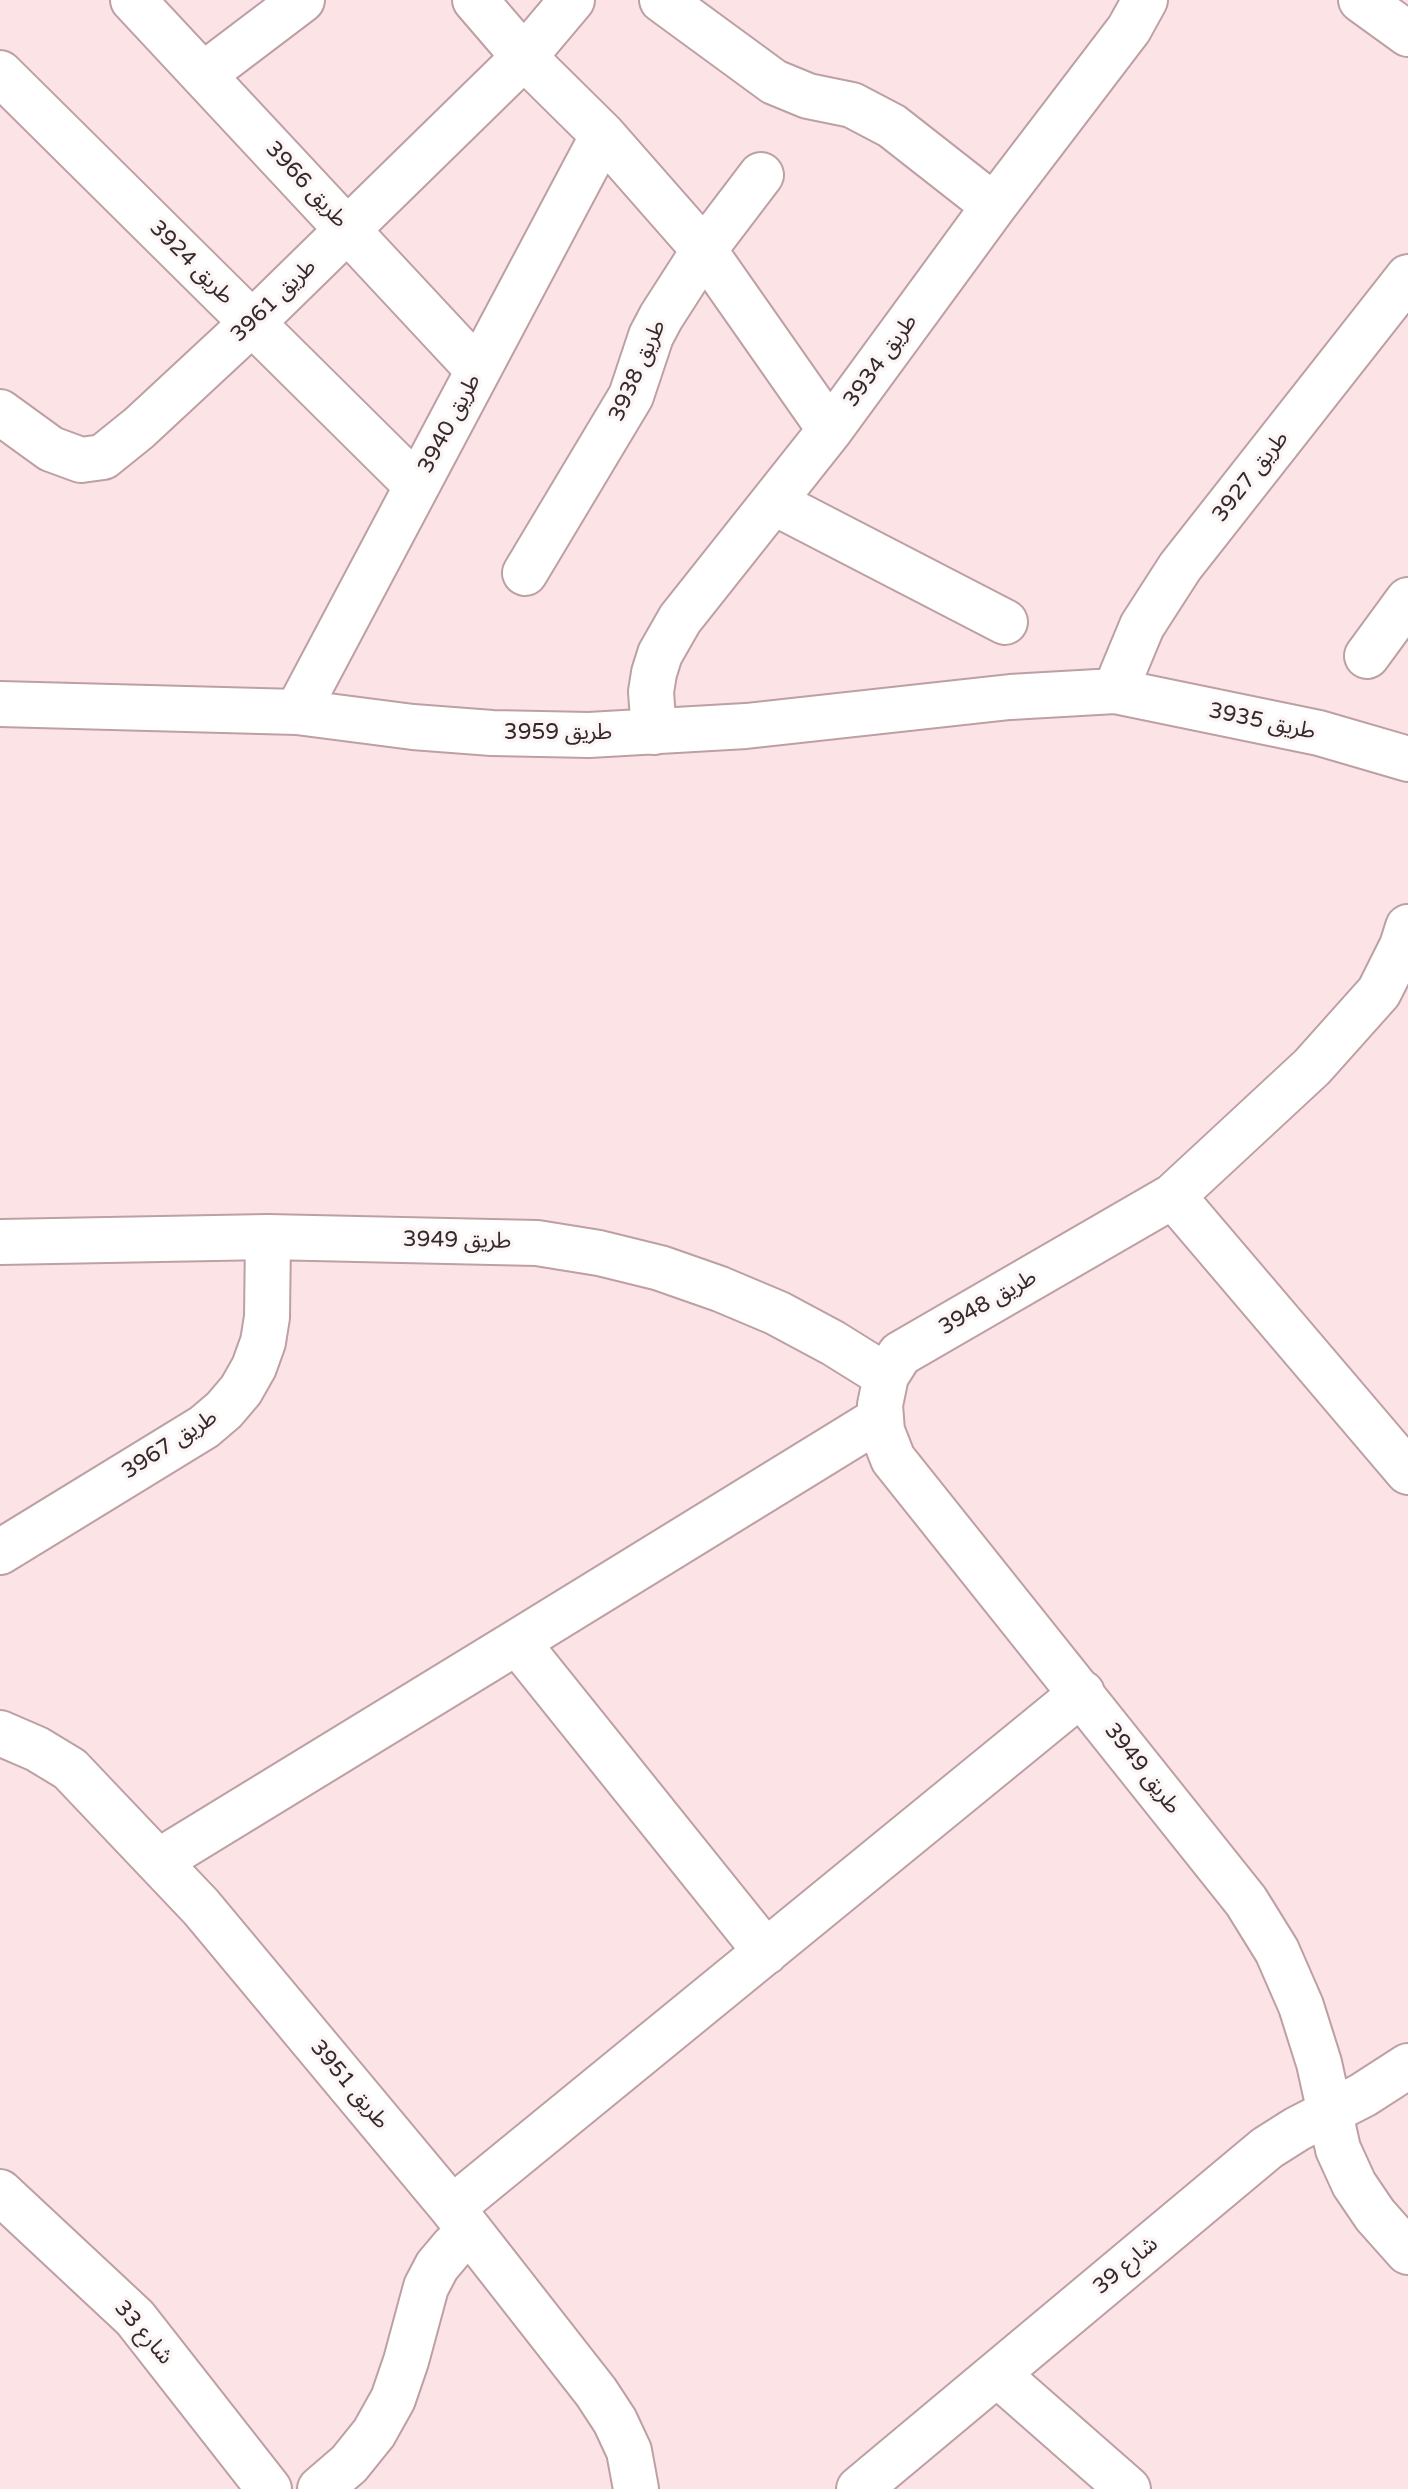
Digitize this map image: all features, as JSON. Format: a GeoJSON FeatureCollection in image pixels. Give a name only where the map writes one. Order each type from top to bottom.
{"type":"FeatureCollection","features":[{"type":"Feature","properties":{"kind":"street","name":"طريق 3966"},"geometry":{"type":"LineString","coordinates":[[133,0],[478,370]]}},
{"type":"Feature","properties":{"kind":"street"},"geometry":{"type":"LineString","coordinates":[[203,75],[302,0]]}},
{"type":"Feature","properties":{"kind":"street"},"geometry":{"type":"LineString","coordinates":[[475,0],[524,57],[603,135],[704,250],[830,430]]}},
{"type":"Feature","properties":{"kind":"street","name":"طريق 3961"},"geometry":{"type":"LineString","coordinates":[[0,412],[51,449],[81,460],[103,457],[139,428],[252,323],[524,57],[572,0]]}},
{"type":"Feature","properties":{"kind":"street"},"geometry":{"type":"LineString","coordinates":[[662,0],[774,82],[808,96],[852,105],[892,126],[994,206]]}},
{"type":"Feature","properties":{"kind":"street","name":"طريق 3934"},"geometry":{"type":"LineString","coordinates":[[654,732],[651,692],[654,673],[664,645],[680,619],[830,430],[994,206],[1129,29],[1145,0]]}},
{"type":"Feature","properties":{"kind":"street"},"geometry":{"type":"LineString","coordinates":[[1361,0],[1408,34]]}},
{"type":"Feature","properties":{"kind":"street","name":"طريق 3924"},"geometry":{"type":"LineString","coordinates":[[0,73],[417,486]]}},
{"type":"Feature","properties":{"kind":"street","name":"طريق 3940"},"geometry":{"type":"LineString","coordinates":[[297,712],[603,135]]}},
{"type":"Feature","properties":{"kind":"street","name":"طريق 3938"},"geometry":{"type":"LineString","coordinates":[[525,573],[631,396],[651,336],[704,250],[761,175]]}},
{"type":"Feature","properties":{"kind":"street","name":"طريق 3927"},"geometry":{"type":"LineString","coordinates":[[1115,691],[1142,626],[1180,567],[1406,285]]}},
{"type":"Feature","properties":{"kind":"street"},"geometry":{"type":"LineString","coordinates":[[773,502],[1005,622]]}},
{"type":"Feature","properties":{"kind":"street"},"geometry":{"type":"LineString","coordinates":[[1367,656],[1408,600]]}},
{"type":"Feature","properties":{"kind":"street","name":"طريق 3959"},"geometry":{"type":"LineString","coordinates":[[0,704],[297,712],[413,727],[492,733],[589,735],[746,726],[1010,697],[1115,691]]}},
{"type":"Feature","properties":{"kind":"street","name":"طريق 3935"},"geometry":{"type":"LineString","coordinates":[[1115,691],[1319,733],[1408,759]]}},
{"type":"Feature","properties":{"kind":"street","name":"طريق 3948"},"geometry":{"type":"LineString","coordinates":[[159,1861],[517,1642],[884,1397],[900,1354],[1173,1196],[1312,1067],[1379,992],[1408,927]]}},
{"type":"Feature","properties":{"kind":"street"},"geometry":{"type":"LineString","coordinates":[[1173,1196],[1408,1472]]}},
{"type":"Feature","properties":{"kind":"street","name":"طريق 3949"},"geometry":{"type":"LineString","coordinates":[[0,1242],[268,1237],[537,1243],[599,1253],[660,1268],[748,1301],[833,1343],[884,1397],[882,1431],[893,1459],[1246,1901],[1277,1951],[1301,2006],[1319,2063],[1338,2149],[1354,2184],[1375,2215],[1408,2252]]}},
{"type":"Feature","properties":{"kind":"street","name":"طريق 3967"},"geometry":{"type":"LineString","coordinates":[[0,1552],[204,1427],[233,1400],[254,1367],[263,1342],[267,1317],[268,1237]]}},
{"type":"Feature","properties":{"kind":"street"},"geometry":{"type":"LineString","coordinates":[[517,1642],[766,1952]]}},
{"type":"Feature","properties":{"kind":"street"},"geometry":{"type":"LineString","coordinates":[[320,2489],[349,2464],[374,2433],[398,2386],[426,2287],[445,2256],[461,2220],[766,1952],[1082,1693]]}},
{"type":"Feature","properties":{"kind":"street","name":"طريق 3951"},"geometry":{"type":"LineString","coordinates":[[0,1733],[37,1749],[70,1769],[201,1907],[461,2220],[596,2392],[615,2421],[629,2451],[636,2489]]}},
{"type":"Feature","properties":{"kind":"street","name":"شارع 39"},"geometry":{"type":"LineString","coordinates":[[859,2489],[1267,2148],[1363,2095],[1408,2066]]}},
{"type":"Feature","properties":{"kind":"street","name":"شارع 33"},"geometry":{"type":"LineString","coordinates":[[0,2192],[135,2318],[269,2489]]}},
{"type":"Feature","properties":{"kind":"street"},"geometry":{"type":"LineString","coordinates":[[997,2374],[1128,2489]]}}]}
